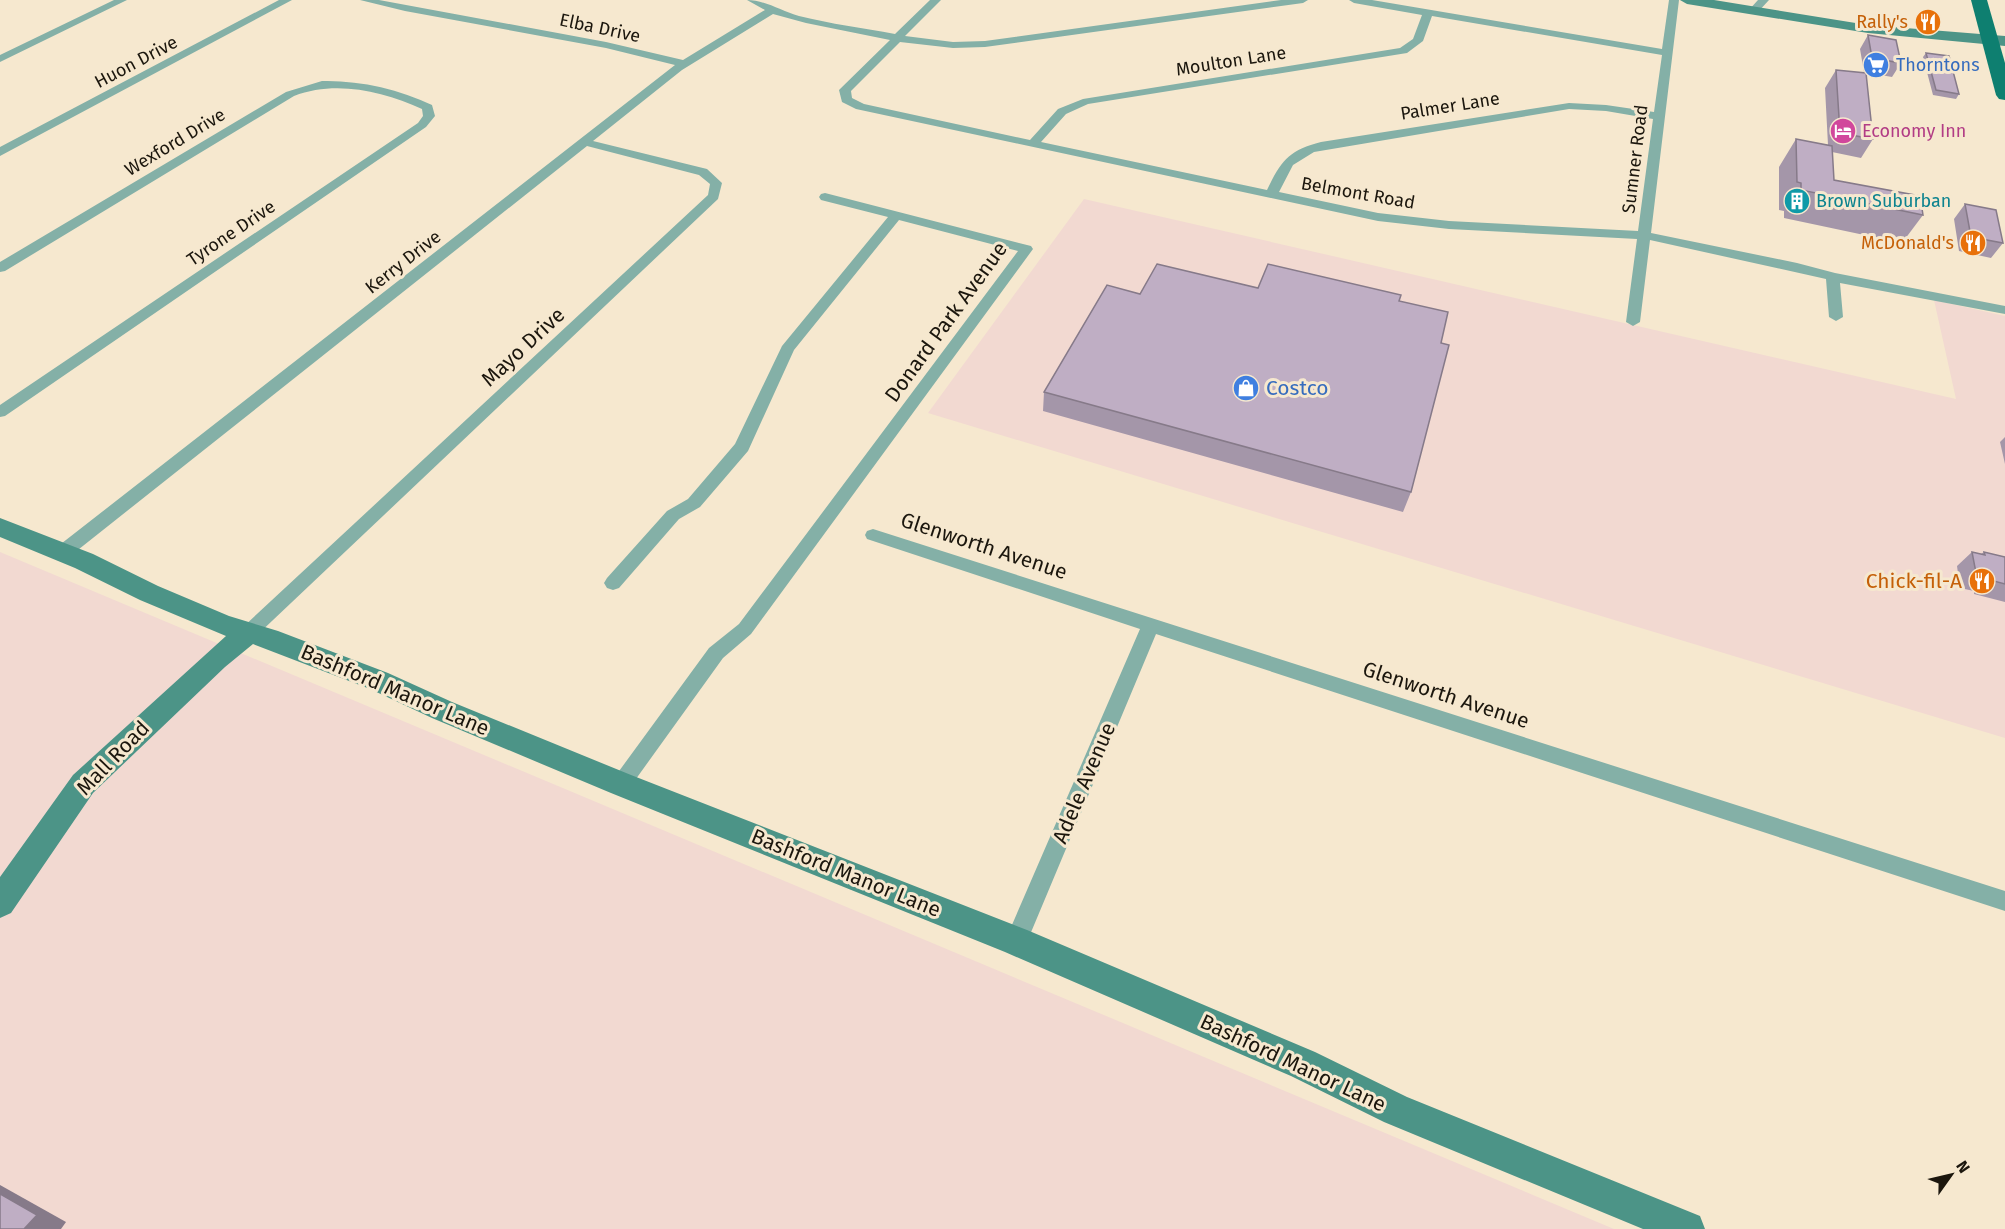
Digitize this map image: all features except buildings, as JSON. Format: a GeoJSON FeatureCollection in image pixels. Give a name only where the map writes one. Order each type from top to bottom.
{"type":"FeatureCollection","features":[{"type":"Feature","properties":{"kind":"main road"},"geometry":{"type":"LineString","coordinates":[[1979,0],[1997,42],[2005,95]]}},
{"type":"Feature","properties":{"kind":"street"},"geometry":{"type":"LineString","coordinates":[[0,59],[122,0]]}},
{"type":"Feature","properties":{"kind":"street","name":"Huon Drive"},"geometry":{"type":"LineString","coordinates":[[0,152],[287,0]]}},
{"type":"Feature","properties":{"kind":"street","name":"Elba Drive"},"geometry":{"type":"LineString","coordinates":[[365,0],[508,25],[685,64]]}},
{"type":"Feature","properties":{"kind":"street","name":"Belmont Road"},"geometry":{"type":"LineString","coordinates":[[936,0],[845,90],[844,97],[850,103],[1271,195],[1406,221],[1644,236],[1797,267],[1833,277],[2005,310]]}},
{"type":"Feature","properties":{"kind":"street"},"geometry":{"type":"LineString","coordinates":[[765,4],[805,20],[940,46],[967,46],[1303,0]]}},
{"type":"Feature","properties":{"kind":"street"},"geometry":{"type":"LineString","coordinates":[[1354,0],[1666,53]]}},
{"type":"Feature","properties":{"kind":"street","name":"Sumner Road"},"geometry":{"type":"LineString","coordinates":[[1633,322],[1674,0]]}},
{"type":"Feature","properties":{"kind":"street"},"geometry":{"type":"LineString","coordinates":[[1687,0],[1759,5],[1868,29],[1997,42]]}},
{"type":"Feature","properties":{"kind":"street","name":"Kerry Drive"},"geometry":{"type":"LineString","coordinates":[[63,552],[685,64],[742,27],[765,4]]}},
{"type":"Feature","properties":{"kind":"street","name":"Moulton Lane"},"geometry":{"type":"LineString","coordinates":[[1033,144],[1053,118],[1071,105],[1403,51],[1418,41],[1428,12]]}},
{"type":"Feature","properties":{"kind":"street","name":"Wexford Drive"},"geometry":{"type":"LineString","coordinates":[[0,268],[297,91],[332,83],[378,92]]}},
{"type":"Feature","properties":{"kind":"street","name":"Tyrone Drive"},"geometry":{"type":"LineString","coordinates":[[0,412],[422,125],[429,116],[428,107],[423,104],[378,92]]}},
{"type":"Feature","properties":{"kind":"street","name":"Palmer Lane"},"geometry":{"type":"LineString","coordinates":[[1271,195],[1286,164],[1293,157],[1321,146],[1569,106],[1606,108],[1659,116]]}},
{"type":"Feature","properties":{"kind":"street","name":"Mayo Drive"},"geometry":{"type":"LineString","coordinates":[[248,633],[714,196],[716,183],[703,172],[585,142]]}},
{"type":"Feature","properties":{"kind":"street"},"geometry":{"type":"LineString","coordinates":[[613,583],[673,515],[694,503],[742,447],[787,349],[896,216],[825,197]]}},
{"type":"Feature","properties":{"kind":"street","name":"Donard Park Avenue"},"geometry":{"type":"LineString","coordinates":[[621,784],[716,653],[746,629],[1026,249],[896,216]]}},
{"type":"Feature","properties":{"kind":"street"},"geometry":{"type":"LineString","coordinates":[[1833,277],[1836,317]]}},
{"type":"Feature","properties":{"kind":"street","name":"Bashford Manor Lane"},"geometry":{"type":"LineString","coordinates":[[0,527],[63,552],[223,625],[379,681],[442,710],[621,784],[1017,941],[1303,1064],[1396,1110],[1687,1229]]}},
{"type":"Feature","properties":{"kind":"street","name":"Glenworth Avenue"},"geometry":{"type":"LineString","coordinates":[[873,535],[2005,901]]}},
{"type":"Feature","properties":{"kind":"street","name":"Adele Avenue"},"geometry":{"type":"LineString","coordinates":[[1017,941],[1151,625]]}},
{"type":"Feature","properties":{"kind":"street","name":"Mall Road"},"geometry":{"type":"LineString","coordinates":[[0,903],[84,784],[216,659],[248,633]]}},
{"type":"Feature","properties":{"kind":"shaded area"},"geometry":{"type":"Polygon","coordinates":[[[1084,199],[1956,399],[1934,300],[2005,316],[2005,738],[928,413],[1084,199]]]}},
{"type":"Feature","properties":{"kind":"shaded area"},"geometry":{"type":"Polygon","coordinates":[[[0,552],[1614,1229],[0,1229],[0,552]]]}},
{"type":"Feature","properties":{"kind":"place","name":"Rally's"},"geometry":{"type":"Point","coordinates":[1928,22]}},
{"type":"Feature","properties":{"kind":"place","name":"Thorntons"},"geometry":{"type":"Point","coordinates":[1876,65]}},
{"type":"Feature","properties":{"kind":"place","name":"Economy Inn"},"geometry":{"type":"Point","coordinates":[1843,131]}},
{"type":"Feature","properties":{"kind":"place","name":"Brown Suburban"},"geometry":{"type":"Point","coordinates":[1797,201]}},
{"type":"Feature","properties":{"kind":"place","name":"McDonald's"},"geometry":{"type":"Point","coordinates":[1973,243]}},
{"type":"Feature","properties":{"kind":"place","name":"Costco"},"geometry":{"type":"Point","coordinates":[1246,388]}},
{"type":"Feature","properties":{"kind":"place","name":"Chick-fil-A"},"geometry":{"type":"Point","coordinates":[1982,581]}}]}
